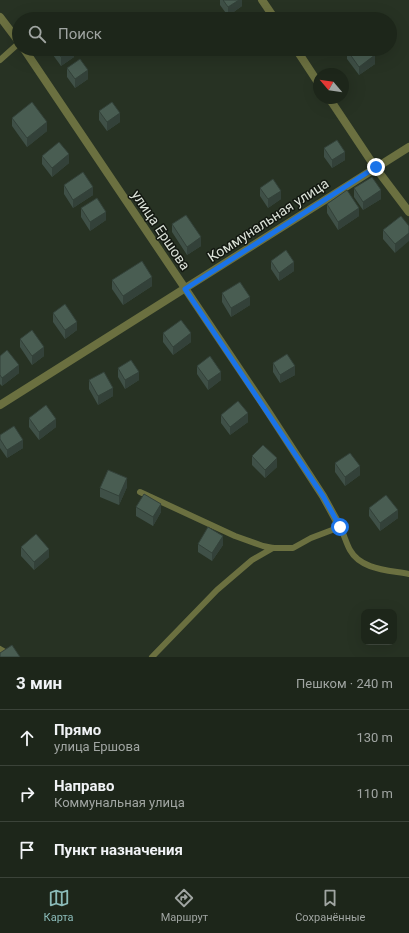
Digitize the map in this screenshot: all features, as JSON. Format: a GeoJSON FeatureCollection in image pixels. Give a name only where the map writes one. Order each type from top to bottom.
{"type":"FeatureCollection","features":[{"type":"Feature","properties":{"kind":"street"},"geometry":{"type":"LineString","coordinates":[[262,0],[270,12]]}},
{"type":"Feature","properties":{"kind":"street"},"geometry":{"type":"LineString","coordinates":[[0,17],[12,33]]}},
{"type":"Feature","properties":{"kind":"street","name":"улица Ершова"},"geometry":{"type":"LineString","coordinates":[[29,56],[315,483],[340,527]]}},
{"type":"Feature","properties":{"kind":"street"},"geometry":{"type":"LineString","coordinates":[[301,56],[313,75]]}},
{"type":"Feature","properties":{"kind":"street"},"geometry":{"type":"LineString","coordinates":[[333,104],[409,212]]}},
{"type":"Feature","properties":{"kind":"street","name":"Коммунальная улица"},"geometry":{"type":"LineString","coordinates":[[0,405],[409,147]]}},
{"type":"Feature","properties":{"kind":"lane"},"geometry":{"type":"LineString","coordinates":[[0,60],[12,49]]}},
{"type":"Feature","properties":{"kind":"lane"},"geometry":{"type":"LineString","coordinates":[[140,492],[235,536],[273,548],[293,548],[311,538],[340,527],[350,551],[358,560],[367,565],[409,574]]}},
{"type":"Feature","properties":{"kind":"lane"},"geometry":{"type":"LineString","coordinates":[[152,657],[217,590],[252,560],[273,548]]}},
{"type":"Feature","properties":{"kind":"lane"},"geometry":{"type":"LineString","coordinates":[[0,649],[9,656]]}},
{"type":"Feature","properties":{"kind":"building"},"geometry":{"type":"Polygon","coordinates":[[[223,0],[239,0],[228,7],[223,0]]]}},
{"type":"Feature","properties":{"kind":"building"},"geometry":{"type":"Polygon","coordinates":[[[351,56],[374,56],[359,67],[351,56]]]}},
{"type":"Feature","properties":{"kind":"building"},"geometry":{"type":"Polygon","coordinates":[[[80,59],[88,70],[75,79],[67,68],[80,59]]]}},
{"type":"Feature","properties":{"kind":"building"},"geometry":{"type":"Polygon","coordinates":[[[32,102],[47,122],[27,138],[12,118],[32,102]]]}},
{"type":"Feature","properties":{"kind":"building"},"geometry":{"type":"Polygon","coordinates":[[[112,102],[120,113],[107,122],[99,111],[112,102]]]}},
{"type":"Feature","properties":{"kind":"building"},"geometry":{"type":"Polygon","coordinates":[[[337,140],[345,152],[332,160],[324,148],[337,140]]]}},
{"type":"Feature","properties":{"kind":"building"},"geometry":{"type":"Polygon","coordinates":[[[59,142],[69,154],[52,168],[42,156],[59,142]]]}},
{"type":"Feature","properties":{"kind":"building"},"geometry":{"type":"Polygon","coordinates":[[[83,172],[93,187],[73,200],[64,185],[83,172]]]}},
{"type":"Feature","properties":{"kind":"building"},"geometry":{"type":"Polygon","coordinates":[[[372,177],[381,190],[363,202],[354,188],[372,177]]]}},
{"type":"Feature","properties":{"kind":"building"},"geometry":{"type":"Polygon","coordinates":[[[273,179],[281,191],[268,199],[260,188],[273,179]]]}},
{"type":"Feature","properties":{"kind":"building"},"geometry":{"type":"Polygon","coordinates":[[[347,190],[359,208],[338,222],[327,204],[347,190]]]}},
{"type":"Feature","properties":{"kind":"building"},"geometry":{"type":"Polygon","coordinates":[[[97,198],[106,212],[90,222],[81,208],[97,198]]]}},
{"type":"Feature","properties":{"kind":"building"},"geometry":{"type":"Polygon","coordinates":[[[186,215],[201,237],[187,247],[172,224],[186,215]]]}},
{"type":"Feature","properties":{"kind":"building"},"geometry":{"type":"Polygon","coordinates":[[[401,216],[409,226],[409,233],[395,244],[383,230],[401,216]]]}},
{"type":"Feature","properties":{"kind":"building"},"geometry":{"type":"Polygon","coordinates":[[[286,250],[294,262],[279,273],[271,261],[286,250]]]}},
{"type":"Feature","properties":{"kind":"building"},"geometry":{"type":"Polygon","coordinates":[[[142,261],[152,277],[123,296],[112,280],[142,261]]]}},
{"type":"Feature","properties":{"kind":"building"},"geometry":{"type":"Polygon","coordinates":[[[240,282],[250,297],[231,308],[222,293],[240,282]]]}},
{"type":"Feature","properties":{"kind":"building"},"geometry":{"type":"Polygon","coordinates":[[[65,304],[77,322],[65,330],[53,313],[65,304]]]}},
{"type":"Feature","properties":{"kind":"building"},"geometry":{"type":"Polygon","coordinates":[[[181,320],[191,333],[173,347],[163,333],[181,320]]]}},
{"type":"Feature","properties":{"kind":"building"},"geometry":{"type":"Polygon","coordinates":[[[32,330],[44,347],[32,356],[20,339],[32,330]]]}},
{"type":"Feature","properties":{"kind":"building"},"geometry":{"type":"Polygon","coordinates":[[[7,350],[19,365],[2,378],[0,375],[0,356],[7,350]]]}},
{"type":"Feature","properties":{"kind":"building"},"geometry":{"type":"Polygon","coordinates":[[[287,354],[295,366],[280,375],[273,363],[287,354]]]}},
{"type":"Feature","properties":{"kind":"building"},"geometry":{"type":"Polygon","coordinates":[[[210,356],[221,372],[208,381],[197,366],[210,356]]]}},
{"type":"Feature","properties":{"kind":"building"},"geometry":{"type":"Polygon","coordinates":[[[131,360],[139,372],[125,380],[118,368],[131,360]]]}},
{"type":"Feature","properties":{"kind":"building"},"geometry":{"type":"Polygon","coordinates":[[[104,372],[113,388],[98,396],[89,380],[104,372]]]}},
{"type":"Feature","properties":{"kind":"building"},"geometry":{"type":"Polygon","coordinates":[[[238,401],[248,413],[230,427],[221,415],[238,401]]]}},
{"type":"Feature","properties":{"kind":"building"},"geometry":{"type":"Polygon","coordinates":[[[46,405],[56,419],[39,432],[29,418],[46,405]]]}},
{"type":"Feature","properties":{"kind":"building"},"geometry":{"type":"Polygon","coordinates":[[[14,426],[23,440],[7,450],[0,439],[0,435],[14,426]]]}},
{"type":"Feature","properties":{"kind":"building"},"geometry":{"type":"Polygon","coordinates":[[[263,445],[277,458],[265,470],[252,456],[263,445]]]}},
{"type":"Feature","properties":{"kind":"building"},"geometry":{"type":"Polygon","coordinates":[[[350,453],[360,466],[345,477],[335,463],[350,453]]]}},
{"type":"Feature","properties":{"kind":"building"},"geometry":{"type":"Polygon","coordinates":[[[108,470],[127,478],[119,496],[100,488],[108,470]]]}},
{"type":"Feature","properties":{"kind":"building"},"geometry":{"type":"Polygon","coordinates":[[[144,494],[161,504],[153,517],[136,507],[144,494]]]}},
{"type":"Feature","properties":{"kind":"building"},"geometry":{"type":"Polygon","coordinates":[[[386,495],[398,510],[380,523],[369,508],[386,495]]]}},
{"type":"Feature","properties":{"kind":"building"},"geometry":{"type":"Polygon","coordinates":[[[208,527],[223,536],[212,553],[198,544],[208,527]]]}},
{"type":"Feature","properties":{"kind":"building"},"geometry":{"type":"Polygon","coordinates":[[[36,534],[49,549],[34,562],[21,547],[36,534]]]}},
{"type":"Feature","properties":{"kind":"building"},"geometry":{"type":"Polygon","coordinates":[[[12,645],[20,657],[0,657],[0,653],[12,645]]]}},
{"type":"Feature","properties":{"kind":"route"},"geometry":{"type":"LineString","coordinates":[[340,527],[323,496],[267,410],[185,289],[376,167]]}}]}
